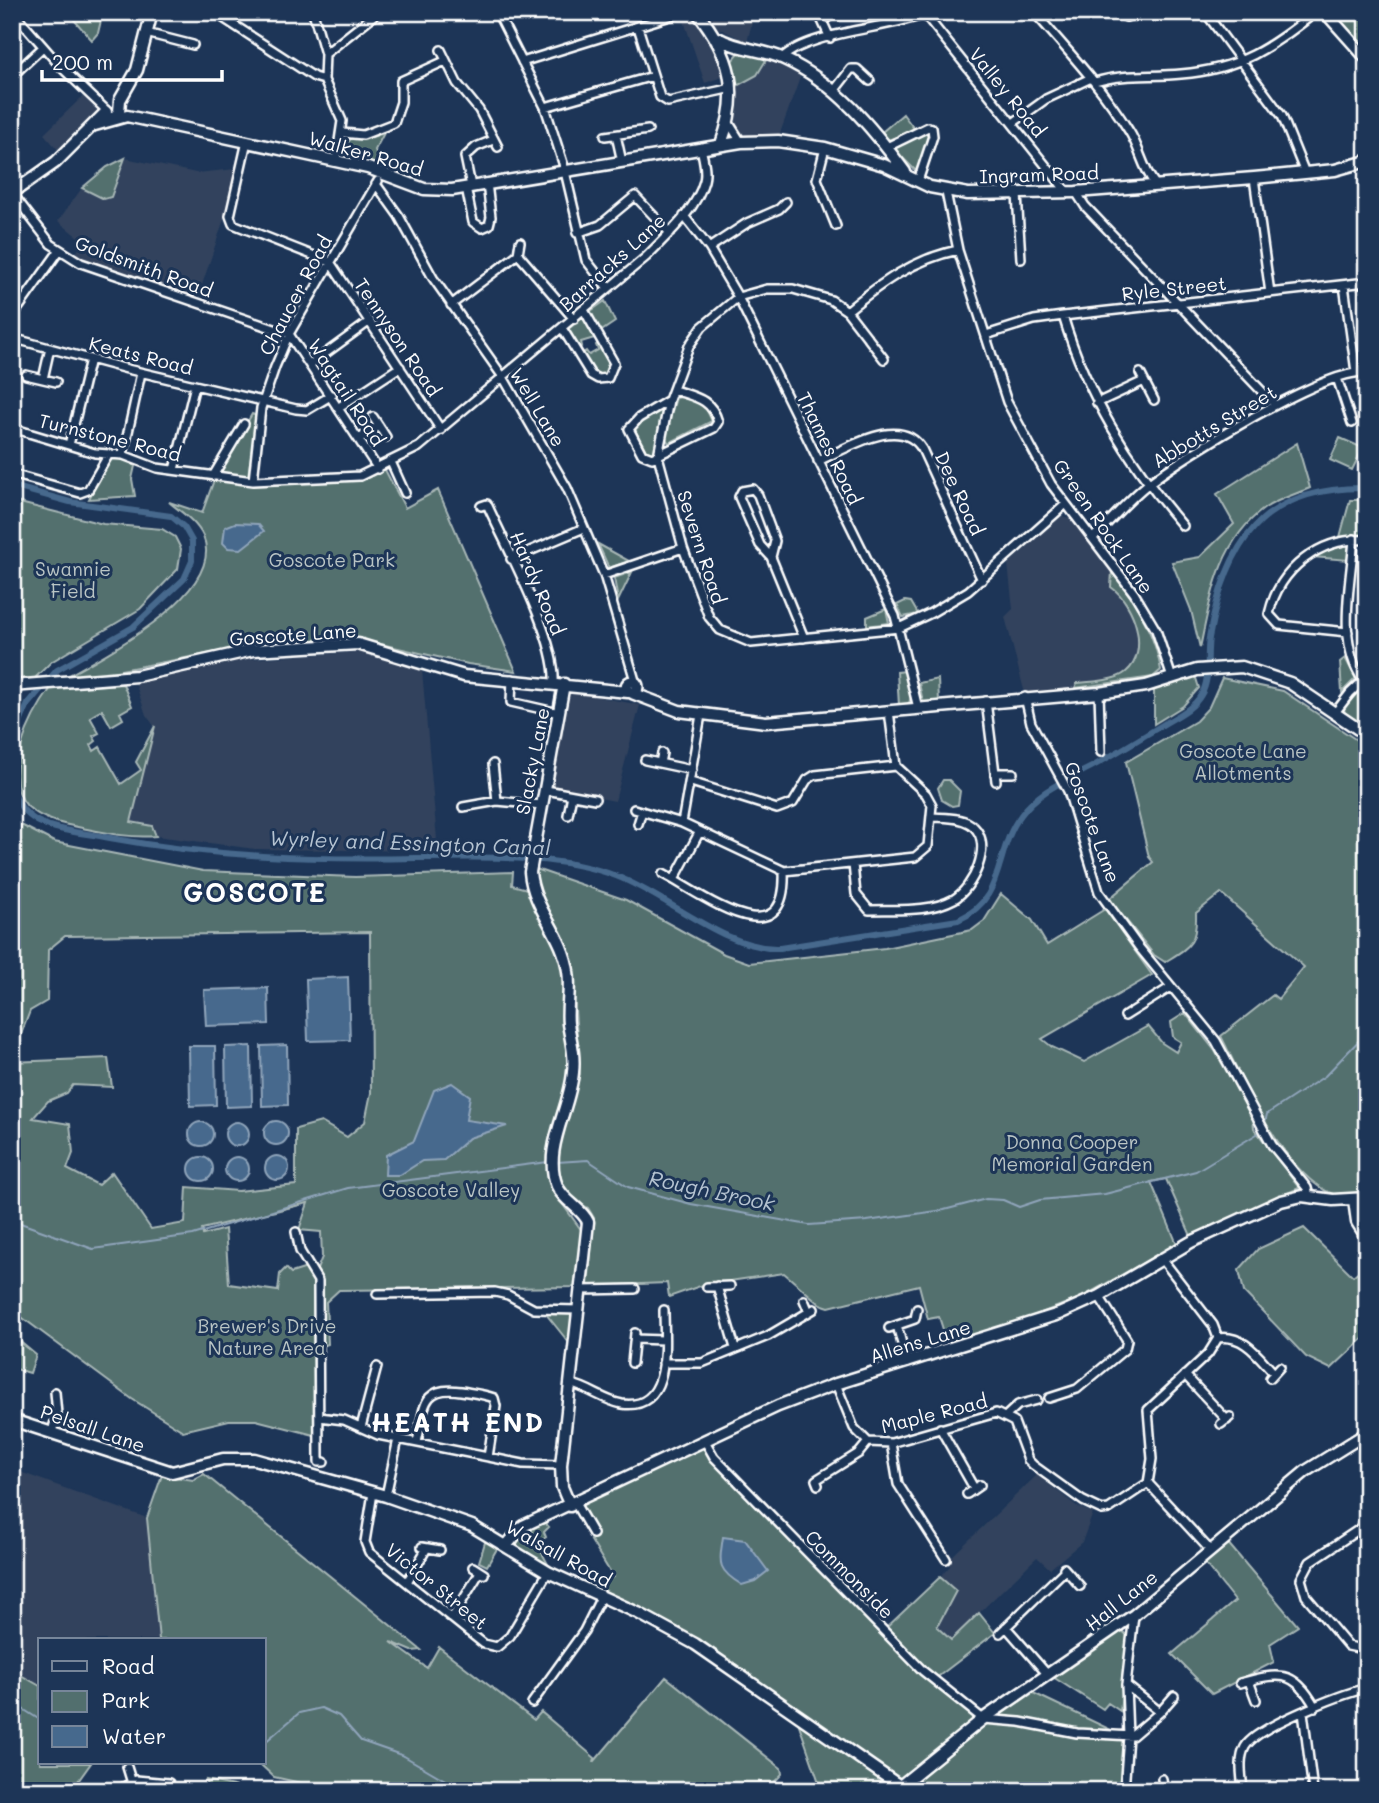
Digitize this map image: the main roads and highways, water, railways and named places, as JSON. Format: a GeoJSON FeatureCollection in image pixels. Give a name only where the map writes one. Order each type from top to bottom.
{"type":"FeatureCollection","features":[{"type":"Feature","properties":{"kind":"water"},"geometry":{"type":"Polygon","coordinates":[[[235,523],[258,524],[264,531],[241,549],[228,548],[223,543],[225,527],[235,523]]]}},
{"type":"Feature","properties":{"kind":"water"},"geometry":{"type":"Polygon","coordinates":[[[348,977],[350,1040],[308,1041],[306,979],[348,977]]]}},
{"type":"Feature","properties":{"kind":"water"},"geometry":{"type":"Polygon","coordinates":[[[268,988],[269,1024],[206,1026],[204,990],[268,988]]]}},
{"type":"Feature","properties":{"kind":"water"},"geometry":{"type":"Polygon","coordinates":[[[287,1045],[288,1105],[262,1106],[261,1046],[287,1045]]]}},
{"type":"Feature","properties":{"kind":"water"},"geometry":{"type":"Polygon","coordinates":[[[189,1046],[215,1046],[216,1105],[190,1106],[189,1046]]]}},
{"type":"Feature","properties":{"kind":"water"},"geometry":{"type":"Polygon","coordinates":[[[251,1046],[252,1106],[226,1107],[225,1047],[251,1046]]]}},
{"type":"Feature","properties":{"kind":"water"},"geometry":{"type":"Polygon","coordinates":[[[452,1083],[470,1096],[466,1120],[507,1126],[469,1138],[444,1160],[422,1161],[400,1175],[385,1175],[386,1155],[414,1141],[434,1090],[452,1083]]]}},
{"type":"Feature","properties":{"kind":"water"},"geometry":{"type":"Polygon","coordinates":[[[276,1121],[284,1125],[288,1133],[284,1141],[276,1145],[268,1141],[264,1133],[268,1125],[276,1121]]]}},
{"type":"Feature","properties":{"kind":"water"},"geometry":{"type":"Polygon","coordinates":[[[201,1122],[209,1126],[213,1134],[209,1142],[201,1146],[193,1142],[189,1134],[193,1126],[201,1122]]]}},
{"type":"Feature","properties":{"kind":"water"},"geometry":{"type":"Polygon","coordinates":[[[237,1122],[245,1126],[249,1134],[245,1142],[237,1146],[229,1142],[225,1134],[229,1126],[237,1122]]]}},
{"type":"Feature","properties":{"kind":"water"},"geometry":{"type":"Polygon","coordinates":[[[277,1156],[285,1160],[289,1168],[285,1176],[277,1180],[269,1176],[265,1168],[269,1160],[277,1156]]]}},
{"type":"Feature","properties":{"kind":"water"},"geometry":{"type":"Polygon","coordinates":[[[201,1157],[209,1161],[213,1169],[209,1177],[201,1181],[193,1177],[189,1169],[193,1161],[201,1157]]]}},
{"type":"Feature","properties":{"kind":"water"},"geometry":{"type":"Polygon","coordinates":[[[237,1157],[245,1161],[249,1169],[245,1177],[237,1181],[229,1177],[225,1169],[229,1161],[237,1157]]]}},
{"type":"Feature","properties":{"kind":"water"},"geometry":{"type":"Polygon","coordinates":[[[723,1537],[745,1540],[768,1571],[755,1581],[742,1585],[734,1580],[722,1566],[723,1537]]]}},
{"type":"Feature","properties":{"kind":"waterway","name":"Wyrley and Essington Canal"},"geometry":{"type":"LineString","coordinates":[[12,486],[70,502],[171,516],[184,527],[192,541],[192,561],[184,579],[133,627],[57,670],[28,704],[12,741]]}},
{"type":"Feature","properties":{"kind":"waterway","name":"Wyrley and Essington Canal"},"geometry":{"type":"LineString","coordinates":[[12,788],[25,811],[45,825],[148,844],[301,858],[518,858],[568,863],[616,876],[718,932],[760,947],[780,948],[958,920],[974,911],[985,900],[1012,829],[1037,798],[1179,715],[1198,700],[1206,682],[1209,638],[1216,604],[1226,574],[1239,548],[1255,527],[1275,510],[1300,497],[1331,490],[1367,488]]}},
{"type":"Feature","properties":{"kind":"waterway","name":"Rough Brook"},"geometry":{"type":"LineString","coordinates":[[1265,1123],[1267,1114],[1325,1076],[1367,1032]]}},
{"type":"Feature","properties":{"kind":"waterway","name":"Rough Brook"},"geometry":{"type":"LineString","coordinates":[[557,1162],[588,1160],[628,1187],[691,1204],[809,1225],[867,1221],[944,1210],[986,1199],[1003,1200],[1019,1207],[1040,1200],[1105,1194],[1196,1171],[1262,1131]]}},
{"type":"Feature","properties":{"kind":"waterway","name":"Rough Brook"},"geometry":{"type":"LineString","coordinates":[[12,1220],[93,1249],[193,1235],[348,1188],[548,1162]]}},
{"type":"Feature","properties":{"kind":"waterway"},"geometry":{"type":"LineString","coordinates":[[12,1702],[38,1719]]}},
{"type":"Feature","properties":{"kind":"waterway"},"geometry":{"type":"LineString","coordinates":[[266,1741],[299,1713],[321,1708],[339,1716],[361,1741],[404,1756],[464,1791]]}},
{"type":"Feature","properties":{"kind":"district","name":"GOSCOTE"},"geometry":{"type":"Point","coordinates":[255,892]}},
{"type":"Feature","properties":{"kind":"district","name":"HEATH END"},"geometry":{"type":"Point","coordinates":[458,1422]}},
{"type":"Feature","properties":{"kind":"park label","name":"Goscote Park"},"geometry":{"type":"Point","coordinates":[332,559]}},
{"type":"Feature","properties":{"kind":"park label","name":"Swannie Field"},"geometry":{"type":"Point","coordinates":[73,579]}},
{"type":"Feature","properties":{"kind":"park label","name":"Goscote Lane Allotments"},"geometry":{"type":"Point","coordinates":[1243,761]}},
{"type":"Feature","properties":{"kind":"park label","name":"Donna Cooper Memorial Garden"},"geometry":{"type":"Point","coordinates":[1072,1152]}},
{"type":"Feature","properties":{"kind":"park label","name":"Goscote Valley"},"geometry":{"type":"Point","coordinates":[451,1189]}},
{"type":"Feature","properties":{"kind":"park label","name":"Brewer's Drive Nature Area"},"geometry":{"type":"Point","coordinates":[267,1336]}}]}
